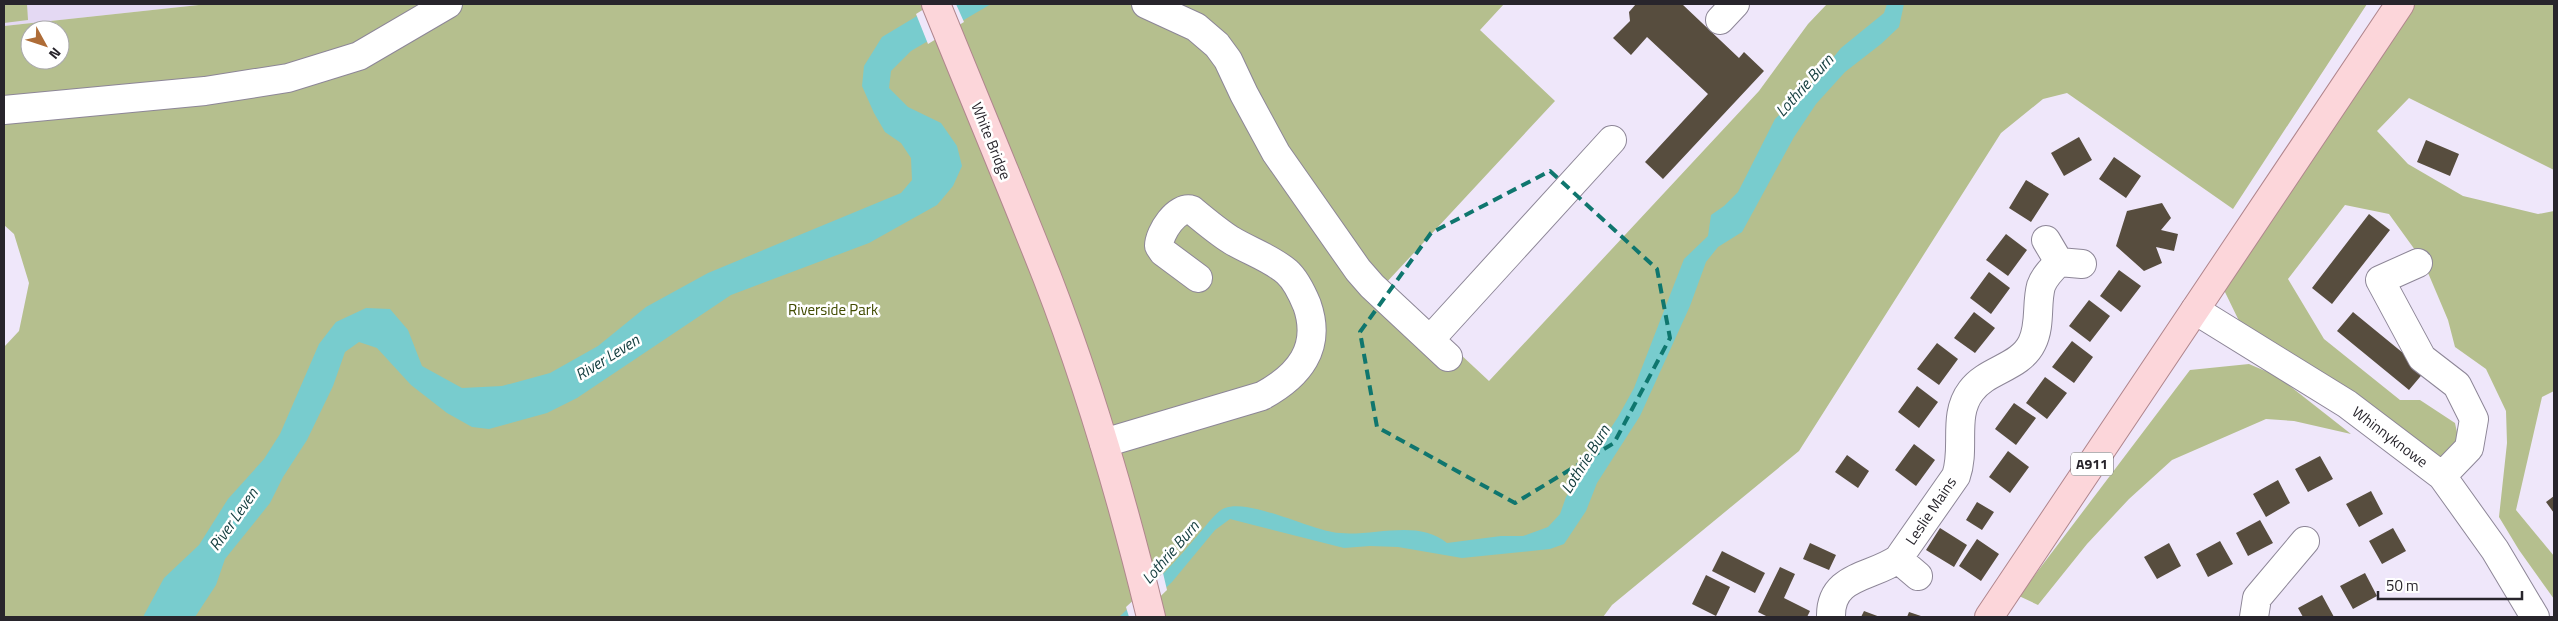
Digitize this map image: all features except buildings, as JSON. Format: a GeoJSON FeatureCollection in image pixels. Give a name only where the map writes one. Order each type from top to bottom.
{"type":"FeatureCollection","features":[{"type":"Feature","properties":{"kind":"main road","name":"White Bridge"},"geometry":{"type":"LineString","coordinates":[[936,4],[1047,278],[1104,443],[1126,517],[1152,617]]}},
{"type":"Feature","properties":{"kind":"main road","name":"A911"},"geometry":{"type":"LineString","coordinates":[[1989,617],[2400,4]]}},
{"type":"Feature","properties":{"kind":"street"},"geometry":{"type":"LineString","coordinates":[[4,110],[205,91],[288,78],[359,56],[448,4]]}},
{"type":"Feature","properties":{"kind":"street"},"geometry":{"type":"LineString","coordinates":[[1146,4],[1196,27],[1217,45],[1228,60],[1276,153],[1358,270],[1372,286],[1448,357]]}},
{"type":"Feature","properties":{"kind":"street"},"geometry":{"type":"LineString","coordinates":[[1427,337],[1436,332],[1612,140]]}},
{"type":"Feature","properties":{"kind":"street"},"geometry":{"type":"LineString","coordinates":[[1104,443],[1262,396],[1278,388],[1301,366],[1313,335],[1312,318],[1294,280],[1280,267],[1230,240],[1192,210],[1184,209],[1179,211],[1161,235],[1159,246],[1163,252],[1198,278]]}},
{"type":"Feature","properties":{"kind":"street","name":"Leslie Mains"},"geometry":{"type":"LineString","coordinates":[[1832,617],[1834,598],[1841,588],[1852,579],[1887,567],[1898,559],[1956,476],[1961,463],[1960,417],[1964,402],[1978,382],[2016,361],[2032,343],[2041,286],[2062,255]]}},
{"type":"Feature","properties":{"kind":"street"},"geometry":{"type":"LineString","coordinates":[[2418,263],[2380,280],[2422,358],[2457,385],[2474,419],[2470,448],[2442,476]]}},
{"type":"Feature","properties":{"kind":"street","name":"Whinnyknowe"},"geometry":{"type":"LineString","coordinates":[[2195,310],[2347,404],[2442,476],[2468,515],[2495,550],[2535,617]]}},
{"type":"Feature","properties":{"kind":"street"},"geometry":{"type":"LineString","coordinates":[[2254,617],[2257,598],[2304,541]]}},
{"type":"Feature","properties":{"kind":"street","name":"Leslie Mains"},"geometry":{"type":"LineString","coordinates":[[1898,559],[1918,576]]}},
{"type":"Feature","properties":{"kind":"highlighted area"},"geometry":{"type":"Polygon","coordinates":[[[1550,171],[1657,269],[1670,338],[1614,443],[1515,503],[1377,427],[1360,332],[1431,233],[1550,171]]]}},
{"type":"Feature","properties":{"kind":"shaded area"},"geometry":{"type":"Polygon","coordinates":[[[4,4],[208,4],[60,20],[20,20],[20,24],[4,26],[4,4]]]}},
{"type":"Feature","properties":{"kind":"green space"},"geometry":{"type":"Polygon","coordinates":[[[4,4],[27,4],[28,20],[4,23],[4,4]]]}},
{"type":"Feature","properties":{"kind":"green space","name":"Riverside Park"},"geometry":{"type":"Polygon","coordinates":[[[208,4],[1504,4],[1480,30],[1555,101],[1385,284],[1489,381],[1759,91],[1808,24],[1827,4],[2367,4],[2233,209],[2067,93],[2043,99],[2001,133],[1799,451],[1612,605],[1603,617],[4,617],[4,347],[19,331],[29,283],[14,234],[4,225],[4,26],[20,24],[20,70],[70,70],[70,20],[60,20],[208,4]]]}},
{"type":"Feature","properties":{"kind":"green space"},"geometry":{"type":"Polygon","coordinates":[[[2413,4],[2554,4],[2554,170],[2409,98],[2377,131],[2408,164],[2463,196],[2538,214],[2554,211],[2554,391],[2542,397],[2516,510],[2554,556],[2554,599],[2519,550],[2499,517],[2507,443],[2506,411],[2486,369],[2455,347],[2448,320],[2423,261],[2389,214],[2345,205],[2288,279],[2324,339],[2400,400],[2420,400],[2455,423],[2460,446],[2447,463],[2240,323],[2224,290],[2413,4]]]}},
{"type":"Feature","properties":{"kind":"green space"},"geometry":{"type":"Polygon","coordinates":[[[2249,364],[2277,376],[2351,434],[2294,421],[2266,419],[2172,460],[2129,499],[2087,544],[2038,605],[2019,596],[2190,370],[2249,364]]]}},
{"type":"Feature","properties":{"kind":"water","name":"River Leven"},"geometry":{"type":"Polygon","coordinates":[[[937,4],[991,4],[911,51],[891,71],[889,88],[908,107],[941,123],[957,146],[962,166],[953,186],[937,205],[869,243],[731,295],[577,398],[547,413],[489,429],[472,427],[447,413],[411,385],[377,348],[359,342],[345,352],[333,386],[307,440],[283,477],[270,503],[225,559],[216,585],[195,617],[143,617],[164,578],[199,545],[228,499],[264,459],[280,434],[319,344],[336,322],[366,308],[390,309],[408,330],[422,366],[462,388],[502,386],[550,373],[598,346],[646,307],[708,273],[901,193],[912,180],[911,158],[901,143],[885,132],[874,113],[862,86],[864,66],[882,37],[937,4]]]}},
{"type":"Feature","properties":{"kind":"water"},"geometry":{"type":"Polygon","coordinates":[[[1887,4],[1904,4],[1899,27],[1881,44],[1845,72],[1816,104],[1794,137],[1742,232],[1718,247],[1706,262],[1690,306],[1640,416],[1597,483],[1586,511],[1564,544],[1550,549],[1462,558],[1398,547],[1370,546],[1344,548],[1230,519],[1215,530],[1172,582],[1135,617],[1119,617],[1173,564],[1213,517],[1225,508],[1235,506],[1248,507],[1332,532],[1421,531],[1435,535],[1447,543],[1501,536],[1523,536],[1548,527],[1560,514],[1566,497],[1618,417],[1634,388],[1684,259],[1708,236],[1711,215],[1724,206],[1738,192],[1775,119],[1815,80],[1841,48],[1884,13],[1887,4]]]}},
{"type":"Feature","properties":{"kind":"pier"},"geometry":{"type":"Polygon","coordinates":[[[932,4],[956,4],[964,22],[928,44],[916,14],[932,4]]]}},
{"type":"Feature","properties":{"kind":"pier"},"geometry":{"type":"Polygon","coordinates":[[[1163,573],[1167,590],[1139,617],[1129,617],[1126,607],[1163,573]]]}},
{"type":"Feature","properties":{"kind":"water label","name":"Lothrie Burn"},"geometry":{"type":"Point","coordinates":[1804,85]}},
{"type":"Feature","properties":{"kind":"water label","name":"Lothrie Burn"},"geometry":{"type":"Point","coordinates":[1585,459]}},
{"type":"Feature","properties":{"kind":"water label","name":"Lothrie Burn"},"geometry":{"type":"Point","coordinates":[1170,552]}}]}
